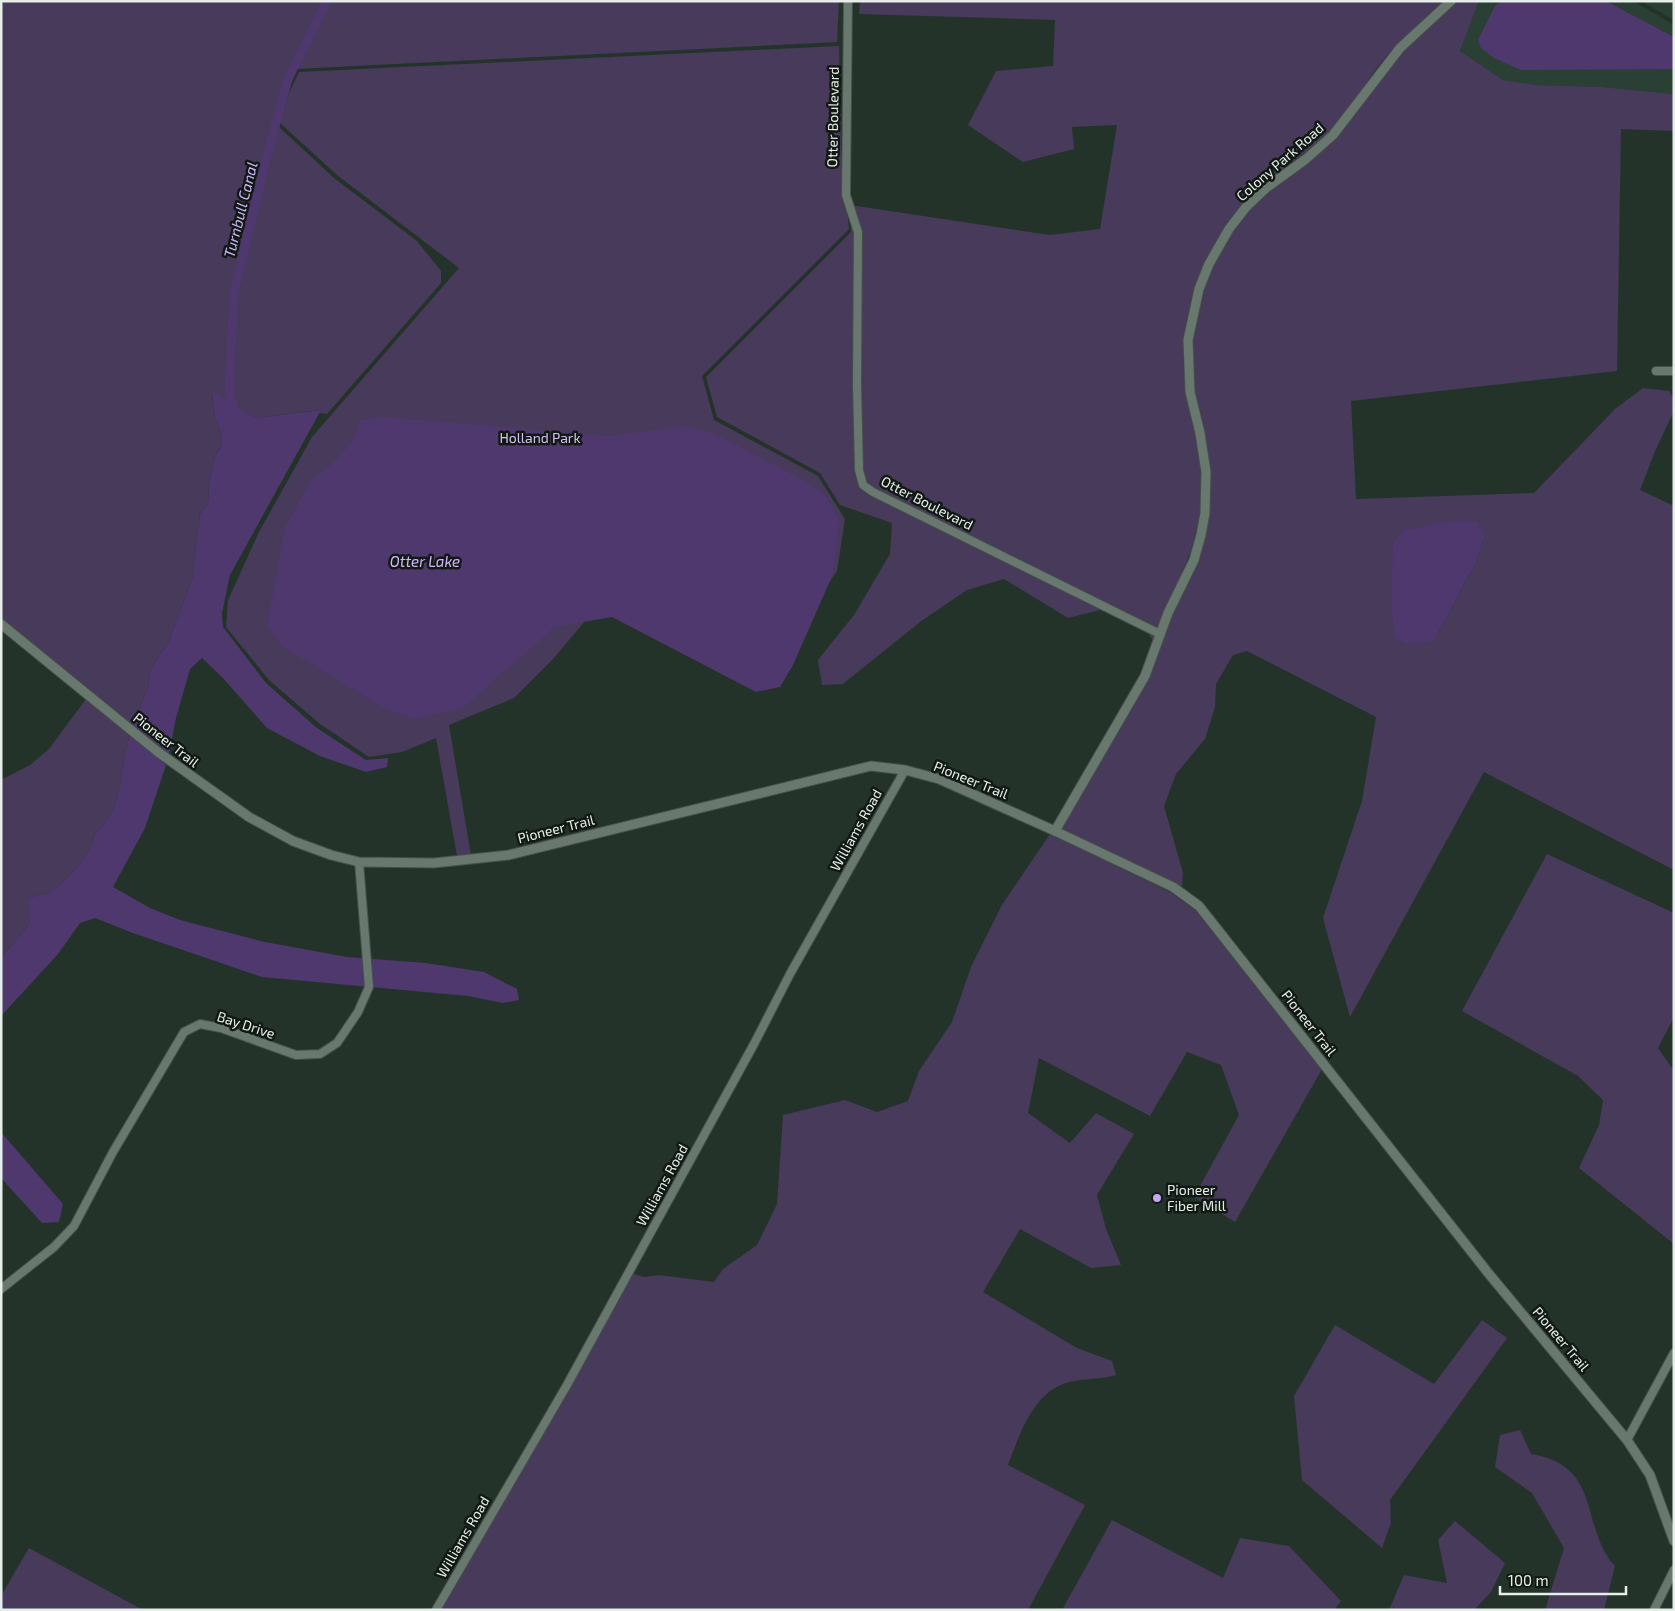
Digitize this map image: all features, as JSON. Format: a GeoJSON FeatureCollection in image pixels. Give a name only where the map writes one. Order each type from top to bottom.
{"type":"FeatureCollection","features":[{"type":"Feature","properties":{"kind":"street","name":"Otter Boulevard"},"geometry":{"type":"LineString","coordinates":[[848,1],[846,195],[858,232],[857,385],[859,470],[863,485],[873,492],[1160,634]]}},
{"type":"Feature","properties":{"kind":"street","name":"Colony Park Road"},"geometry":{"type":"LineString","coordinates":[[1160,634],[1194,560],[1205,513],[1206,472],[1200,433],[1190,392],[1188,340],[1198,289],[1209,264],[1229,229],[1246,207],[1266,188],[1306,159],[1333,135],[1400,48],[1451,1]]}},
{"type":"Feature","properties":{"kind":"street"},"geometry":{"type":"LineString","coordinates":[[1656,371],[1674,371]]}},
{"type":"Feature","properties":{"kind":"street","name":"Pioneer Trail"},"geometry":{"type":"LineString","coordinates":[[1,624],[170,761],[266,828],[293,841],[331,855],[359,862],[434,863],[509,855],[871,766],[904,770],[939,779],[1055,830],[1173,887],[1199,906],[1489,1274],[1627,1440],[1650,1475],[1674,1541]]}},
{"type":"Feature","properties":{"kind":"street"},"geometry":{"type":"LineString","coordinates":[[1055,830],[1145,676],[1160,634]]}},
{"type":"Feature","properties":{"kind":"street","name":"Williams Road"},"geometry":{"type":"LineString","coordinates":[[436,1610],[566,1385],[754,1044],[790,974],[904,770]]}},
{"type":"Feature","properties":{"kind":"street","name":"Bay Drive"},"geometry":{"type":"LineString","coordinates":[[1,1289],[54,1247],[74,1226],[113,1152],[184,1032],[200,1024],[221,1028],[296,1055],[320,1054],[337,1043],[358,1012],[369,987],[359,862]]}},
{"type":"Feature","properties":{"kind":"street"},"geometry":{"type":"LineString","coordinates":[[1627,1440],[1674,1354]]}},
{"type":"Feature","properties":{"kind":"street"},"geometry":{"type":"LineString","coordinates":[[1654,1610],[1674,1570]]}},
{"type":"Feature","properties":{"kind":"shaded area"},"geometry":{"type":"Polygon","coordinates":[[[1479,1],[1501,1],[1495,6],[1640,69],[1674,69],[1674,94],[1602,87],[1537,85],[1503,80],[1460,51],[1479,1]]]}},
{"type":"Feature","properties":{"kind":"shaded area"},"geometry":{"type":"Polygon","coordinates":[[[1606,1],[1633,1],[1674,25],[1674,37],[1606,1]]]}},
{"type":"Feature","properties":{"kind":"shaded area"},"geometry":{"type":"Polygon","coordinates":[[[1641,1],[1674,1],[1674,20],[1641,1]]]}},
{"type":"Feature","properties":{"kind":"green space"},"geometry":{"type":"Polygon","coordinates":[[[1,1],[839,1],[837,42],[297,69],[286,91],[277,122],[278,126],[334,178],[417,241],[441,271],[441,283],[327,414],[319,413],[320,410],[255,418],[212,392],[215,418],[222,435],[221,447],[215,456],[209,482],[208,504],[200,514],[192,580],[168,643],[151,668],[148,686],[133,725],[1,618],[1,1]]]}},
{"type":"Feature","properties":{"kind":"green space"},"geometry":{"type":"Polygon","coordinates":[[[860,1],[1445,1],[1411,31],[1387,56],[1338,123],[1311,148],[1272,177],[1247,200],[1220,235],[1209,254],[1193,295],[1184,338],[1183,355],[1186,389],[1202,472],[1200,519],[1188,559],[1153,640],[1144,628],[1104,609],[1068,618],[1004,579],[967,590],[920,622],[843,684],[822,685],[818,660],[854,615],[890,554],[892,523],[840,505],[820,473],[717,417],[706,377],[851,232],[850,205],[1050,235],[1100,229],[1117,125],[1072,127],[1074,149],[1023,162],[968,125],[996,71],[1053,66],[1055,20],[859,14],[860,1]]]}},
{"type":"Feature","properties":{"kind":"green space"},"geometry":{"type":"Polygon","coordinates":[[[1458,1],[1479,1],[1460,51],[1503,80],[1537,85],[1602,87],[1674,94],[1674,131],[1621,129],[1617,371],[1351,401],[1356,499],[1534,493],[1615,409],[1643,388],[1669,391],[1674,400],[1674,411],[1656,449],[1640,490],[1674,506],[1674,870],[1484,772],[1350,1017],[1323,918],[1362,801],[1376,717],[1247,651],[1233,655],[1216,684],[1215,707],[1205,739],[1176,774],[1164,806],[1183,873],[1182,888],[1061,828],[1149,678],[1172,615],[1198,562],[1209,513],[1211,471],[1194,391],[1193,339],[1203,290],[1213,265],[1232,231],[1249,210],[1268,191],[1309,163],[1336,138],[1403,51],[1458,1]],[[1485,536],[1434,641],[1476,562],[1485,536]]]}},
{"type":"Feature","properties":{"kind":"green space","name":"Holland Park"},"geometry":{"type":"Polygon","coordinates":[[[839,46],[841,151],[849,229],[702,376],[714,420],[818,476],[845,519],[837,571],[764,679],[605,597],[554,658],[514,698],[449,725],[471,855],[457,856],[436,738],[402,752],[369,757],[320,724],[269,680],[226,627],[228,600],[259,532],[312,437],[459,268],[337,175],[280,123],[289,93],[299,72],[839,46]]]}},
{"type":"Feature","properties":{"kind":"green space"},"geometry":{"type":"Polygon","coordinates":[[[86,699],[130,735],[120,788],[112,812],[95,833],[89,849],[77,867],[55,889],[30,898],[30,923],[1,958],[1,780],[30,765],[49,749],[86,699]]]}},
{"type":"Feature","properties":{"kind":"green space"},"geometry":{"type":"Polygon","coordinates":[[[1050,834],[1170,892],[1195,910],[1322,1069],[1235,1222],[1194,1197],[1239,1115],[1221,1065],[1187,1052],[1150,1116],[1039,1058],[1028,1113],[1070,1143],[1096,1113],[1134,1134],[1097,1195],[1106,1229],[1121,1265],[1091,1268],[1020,1229],[983,1292],[1077,1348],[1112,1361],[1116,1375],[1069,1382],[1052,1390],[1035,1407],[1028,1418],[1008,1465],[1085,1505],[1028,1610],[438,1610],[628,1272],[644,1277],[659,1275],[714,1282],[723,1269],[757,1245],[777,1204],[783,1115],[845,1100],[877,1112],[908,1101],[919,1071],[952,1022],[971,967],[1002,905],[1050,834]]]}},
{"type":"Feature","properties":{"kind":"green space"},"geometry":{"type":"Polygon","coordinates":[[[1547,854],[1674,913],[1674,1017],[1658,1048],[1674,1071],[1674,1244],[1579,1168],[1599,1125],[1603,1100],[1578,1076],[1462,1011],[1547,854]]]}},
{"type":"Feature","properties":{"kind":"green space"},"geometry":{"type":"Polygon","coordinates":[[[1482,1320],[1507,1338],[1390,1500],[1391,1523],[1382,1548],[1302,1480],[1294,1396],[1335,1325],[1434,1384],[1482,1320]]]}},
{"type":"Feature","properties":{"kind":"green space"},"geometry":{"type":"Polygon","coordinates":[[[1520,1430],[1531,1454],[1554,1461],[1570,1471],[1580,1484],[1597,1534],[1604,1550],[1615,1566],[1604,1610],[1545,1610],[1564,1548],[1532,1493],[1495,1467],[1500,1435],[1520,1430]]]}},
{"type":"Feature","properties":{"kind":"green space"},"geometry":{"type":"Polygon","coordinates":[[[1112,1520],[1223,1578],[1240,1538],[1289,1546],[1341,1601],[1334,1610],[1062,1610],[1112,1520]]]}},
{"type":"Feature","properties":{"kind":"green space"},"geometry":{"type":"Polygon","coordinates":[[[1455,1521],[1505,1563],[1491,1592],[1474,1610],[1389,1610],[1404,1575],[1447,1583],[1438,1540],[1455,1521]]]}},
{"type":"Feature","properties":{"kind":"green space"},"geometry":{"type":"Polygon","coordinates":[[[29,1548],[143,1610],[1,1610],[1,1596],[29,1548]]]}},
{"type":"Feature","properties":{"kind":"water"},"geometry":{"type":"Polygon","coordinates":[[[1501,1],[1606,1],[1674,37],[1674,69],[1521,70],[1494,58],[1481,48],[1478,40],[1495,6],[1501,1]]]}},
{"type":"Feature","properties":{"kind":"water"},"geometry":{"type":"Polygon","coordinates":[[[212,391],[255,418],[321,410],[230,575],[222,613],[223,627],[266,683],[317,728],[366,760],[388,758],[387,767],[366,772],[320,756],[267,728],[223,678],[202,658],[190,669],[176,718],[169,754],[133,725],[148,686],[151,668],[168,643],[192,580],[200,514],[208,504],[209,482],[215,456],[221,447],[222,435],[215,418],[212,391]]]}},
{"type":"Feature","properties":{"kind":"water","name":"Otter Lake"},"geometry":{"type":"Polygon","coordinates":[[[384,417],[608,436],[685,426],[713,433],[794,475],[825,494],[839,520],[833,574],[793,665],[780,687],[756,692],[612,617],[555,627],[463,708],[414,719],[386,709],[282,646],[267,626],[285,528],[311,480],[336,460],[354,439],[360,420],[384,417]]]}},
{"type":"Feature","properties":{"kind":"water"},"geometry":{"type":"Polygon","coordinates":[[[1447,522],[1478,522],[1485,536],[1476,562],[1434,641],[1407,644],[1395,638],[1391,603],[1393,544],[1402,531],[1447,522]]]}},
{"type":"Feature","properties":{"kind":"water"},"geometry":{"type":"Polygon","coordinates":[[[130,735],[166,765],[145,828],[113,887],[150,908],[180,920],[265,942],[347,957],[426,963],[484,972],[517,989],[519,1000],[503,1003],[468,996],[262,977],[95,918],[80,923],[58,954],[1,1016],[1,958],[30,923],[30,898],[55,889],[70,875],[84,858],[95,833],[112,812],[120,787],[130,735]]]}},
{"type":"Feature","properties":{"kind":"water"},"geometry":{"type":"Polygon","coordinates":[[[1,1132],[63,1204],[59,1222],[42,1223],[1,1178],[1,1132]]]}},
{"type":"Feature","properties":{"kind":"waterway","name":"Turnbull Canal"},"geometry":{"type":"LineString","coordinates":[[236,414],[229,392],[234,293],[269,148],[288,79],[327,1]]}},
{"type":"Feature","properties":{"kind":"place","name":"Pioneer Fiber Mill"},"geometry":{"type":"Point","coordinates":[1157,1198]}}]}
